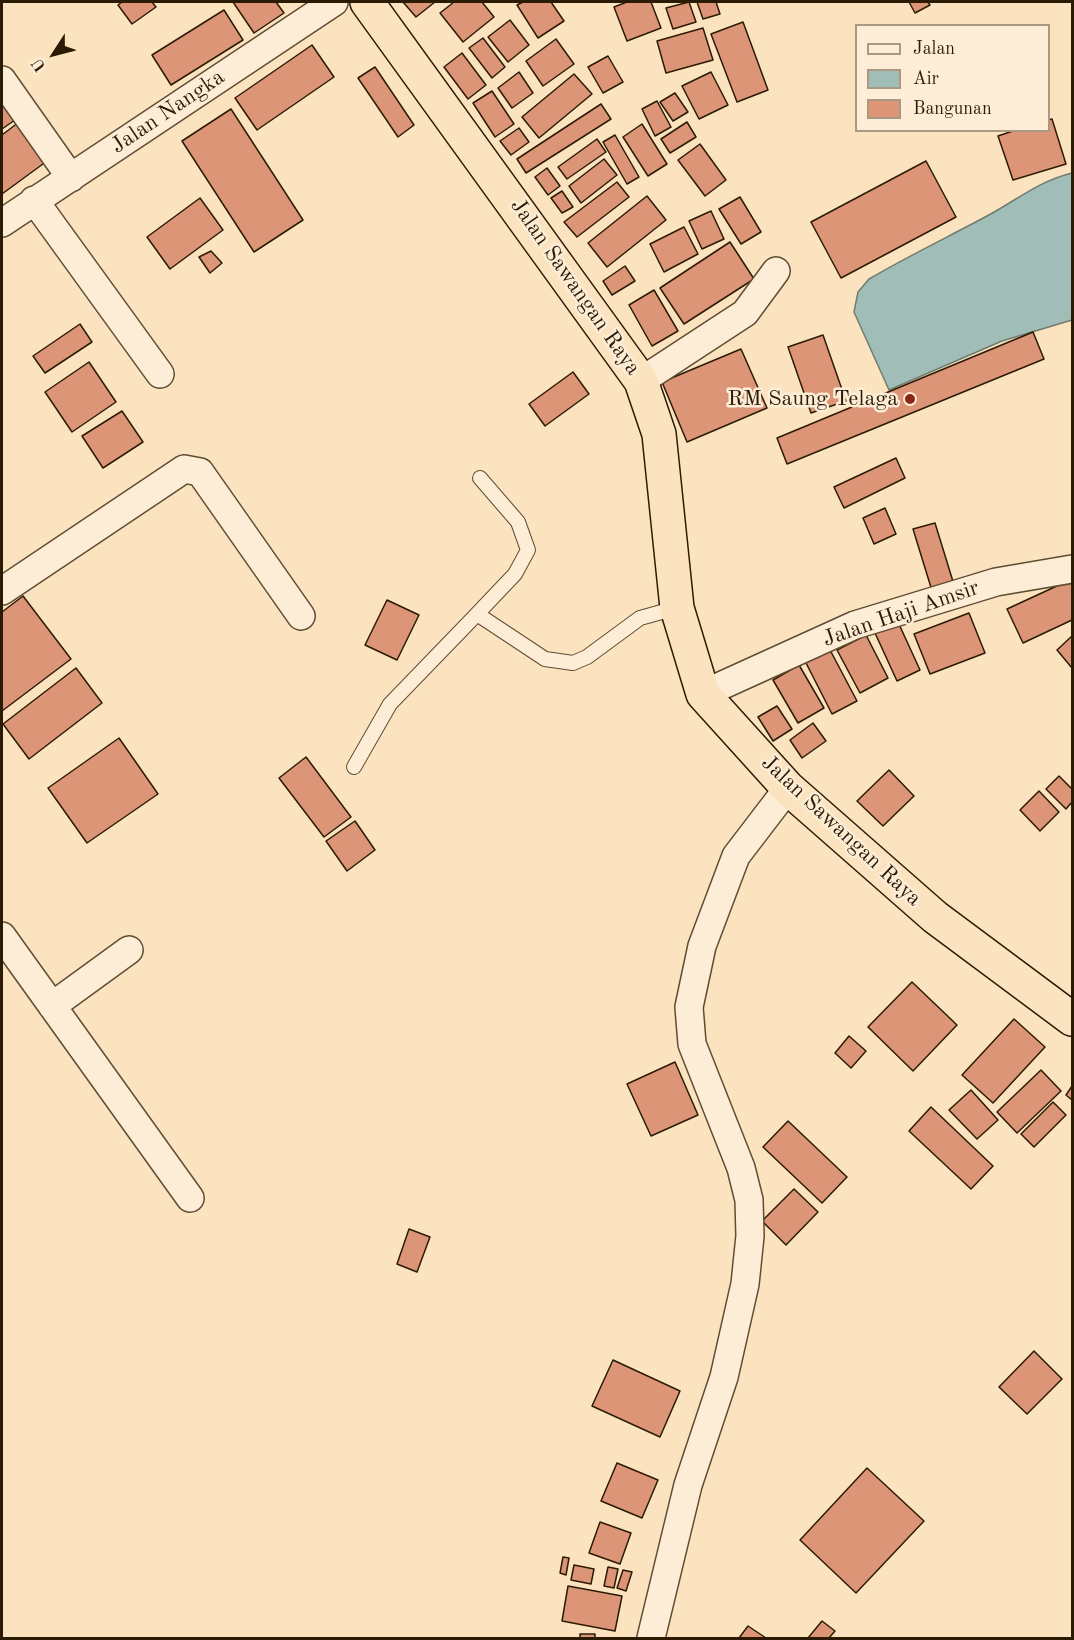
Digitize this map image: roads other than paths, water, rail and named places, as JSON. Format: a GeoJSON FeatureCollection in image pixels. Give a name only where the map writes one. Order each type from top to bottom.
{"type":"FeatureCollection","features":[{"type":"Feature","properties":{"kind":"highway","name":"Jalan Sawangan Raya"},"geometry":{"type":"LineString","coordinates":[[368,2],[641,381],[659,434],[677,608],[703,694],[788,788],[935,917],[1072,1019]]}},
{"type":"Feature","properties":{"kind":"street","name":"Jalan Nangka"},"geometry":{"type":"LineString","coordinates":[[2,223],[334,2]]}},
{"type":"Feature","properties":{"kind":"street"},"geometry":{"type":"LineString","coordinates":[[2,80],[71,178]]}},
{"type":"Feature","properties":{"kind":"street"},"geometry":{"type":"LineString","coordinates":[[34,200],[160,374]]}},
{"type":"Feature","properties":{"kind":"street"},"geometry":{"type":"LineString","coordinates":[[641,381],[745,313],[776,272]]}},
{"type":"Feature","properties":{"kind":"street"},"geometry":{"type":"LineString","coordinates":[[2,591],[184,469],[194,469],[201,472],[301,616]]}},
{"type":"Feature","properties":{"kind":"street","name":"Jalan Haji Amsir"},"geometry":{"type":"LineString","coordinates":[[703,694],[855,625],[996,582],[1072,568]]}},
{"type":"Feature","properties":{"kind":"street"},"geometry":{"type":"LineString","coordinates":[[651,1638],[691,1476],[724,1377],[745,1284],[750,1236],[749,1200],[744,1178],[692,1044],[689,1007],[702,946],[736,856],[788,788]]}},
{"type":"Feature","properties":{"kind":"street"},"geometry":{"type":"LineString","coordinates":[[2,936],[190,1198]]}},
{"type":"Feature","properties":{"kind":"street"},"geometry":{"type":"LineString","coordinates":[[52,1006],[129,950]]}},
{"type":"Feature","properties":{"kind":"lane"},"geometry":{"type":"LineString","coordinates":[[354,767],[390,704],[515,574],[528,550],[518,522],[480,478]]}},
{"type":"Feature","properties":{"kind":"lane"},"geometry":{"type":"LineString","coordinates":[[477,614],[545,659],[573,663],[587,657],[640,618],[677,608]]}},
{"type":"Feature","properties":{"kind":"water"},"geometry":{"type":"Polygon","coordinates":[[[1072,173],[1072,320],[1002,341],[889,390],[854,312],[858,292],[869,279],[1039,186],[1072,173]]]}},
{"type":"Feature","properties":{"kind":"place","name":"RM Saung Telaga"},"geometry":{"type":"Point","coordinates":[910,399]}}]}
